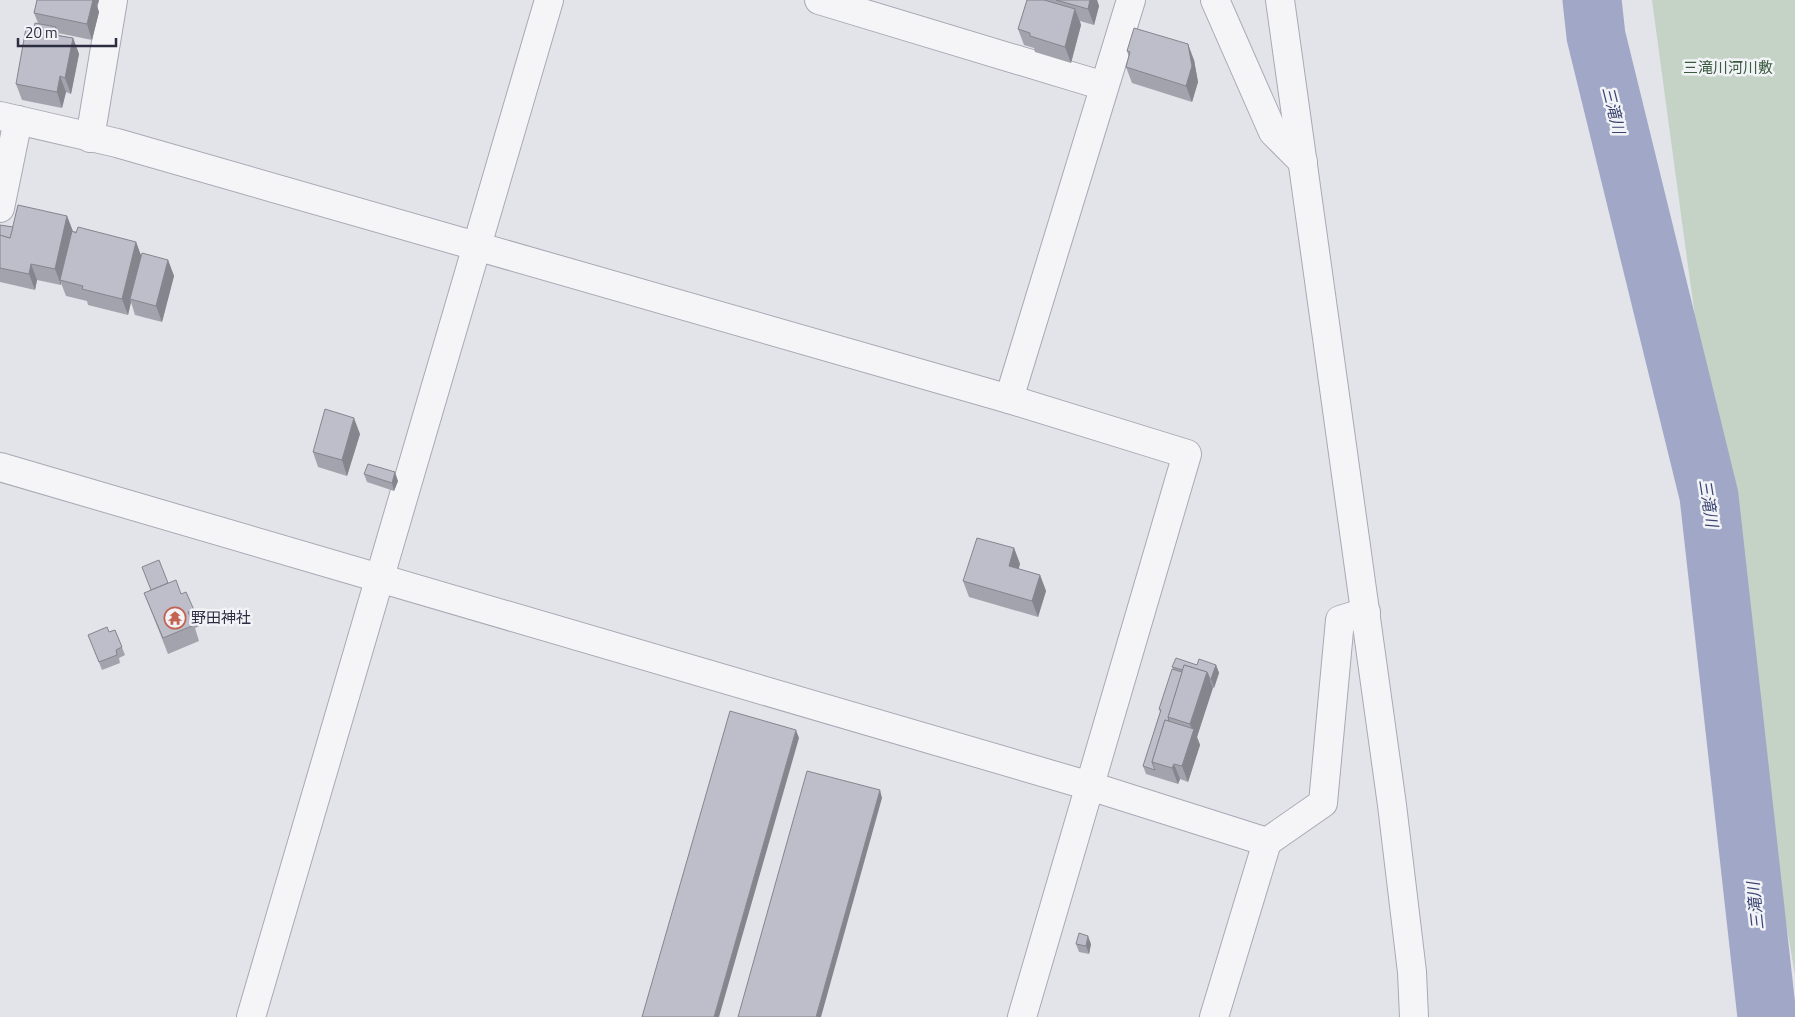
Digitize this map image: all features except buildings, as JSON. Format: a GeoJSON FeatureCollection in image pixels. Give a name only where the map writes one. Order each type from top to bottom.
{"type":"FeatureCollection","features":[{"type":"Feature","properties":{"kind":"street"},"geometry":{"type":"LineString","coordinates":[[90,138],[113,0]]}},
{"type":"Feature","properties":{"kind":"street"},"geometry":{"type":"LineString","coordinates":[[250,1017],[380,578],[475,246],[549,0]]}},
{"type":"Feature","properties":{"kind":"street"},"geometry":{"type":"LineString","coordinates":[[819,0],[1104,86]]}},
{"type":"Feature","properties":{"kind":"street"},"geometry":{"type":"LineString","coordinates":[[1009,399],[1131,0]]}},
{"type":"Feature","properties":{"kind":"street"},"geometry":{"type":"LineString","coordinates":[[1215,0],[1273,132],[1303,162]]}},
{"type":"Feature","properties":{"kind":"street"},"geometry":{"type":"LineString","coordinates":[[1280,0],[1366,612],[1411,962],[1414,1017]]}},
{"type":"Feature","properties":{"kind":"street"},"geometry":{"type":"LineString","coordinates":[[0,208],[9,118],[117,143],[1009,399],[1187,454],[1022,1017]]}},
{"type":"Feature","properties":{"kind":"street"},"geometry":{"type":"LineString","coordinates":[[0,467],[1090,786],[1267,842]]}},
{"type":"Feature","properties":{"kind":"street"},"geometry":{"type":"LineString","coordinates":[[1214,1017],[1267,842],[1324,803],[1340,620],[1366,612]]}},
{"type":"Feature","properties":{"kind":"green space","name":"三滝川河川敷"},"geometry":{"type":"Polygon","coordinates":[[[1652,0],[1795,0],[1795,975],[1737,610],[1652,0]]]}},
{"type":"Feature","properties":{"kind":"waterway","name":"三滝川"},"geometry":{"type":"LineString","coordinates":[[1592,0],[1596,36],[1709,496],[1767,1017]]}},
{"type":"Feature","properties":{"kind":"place","name":"野田神社"},"geometry":{"type":"Point","coordinates":[175,618]}}]}
